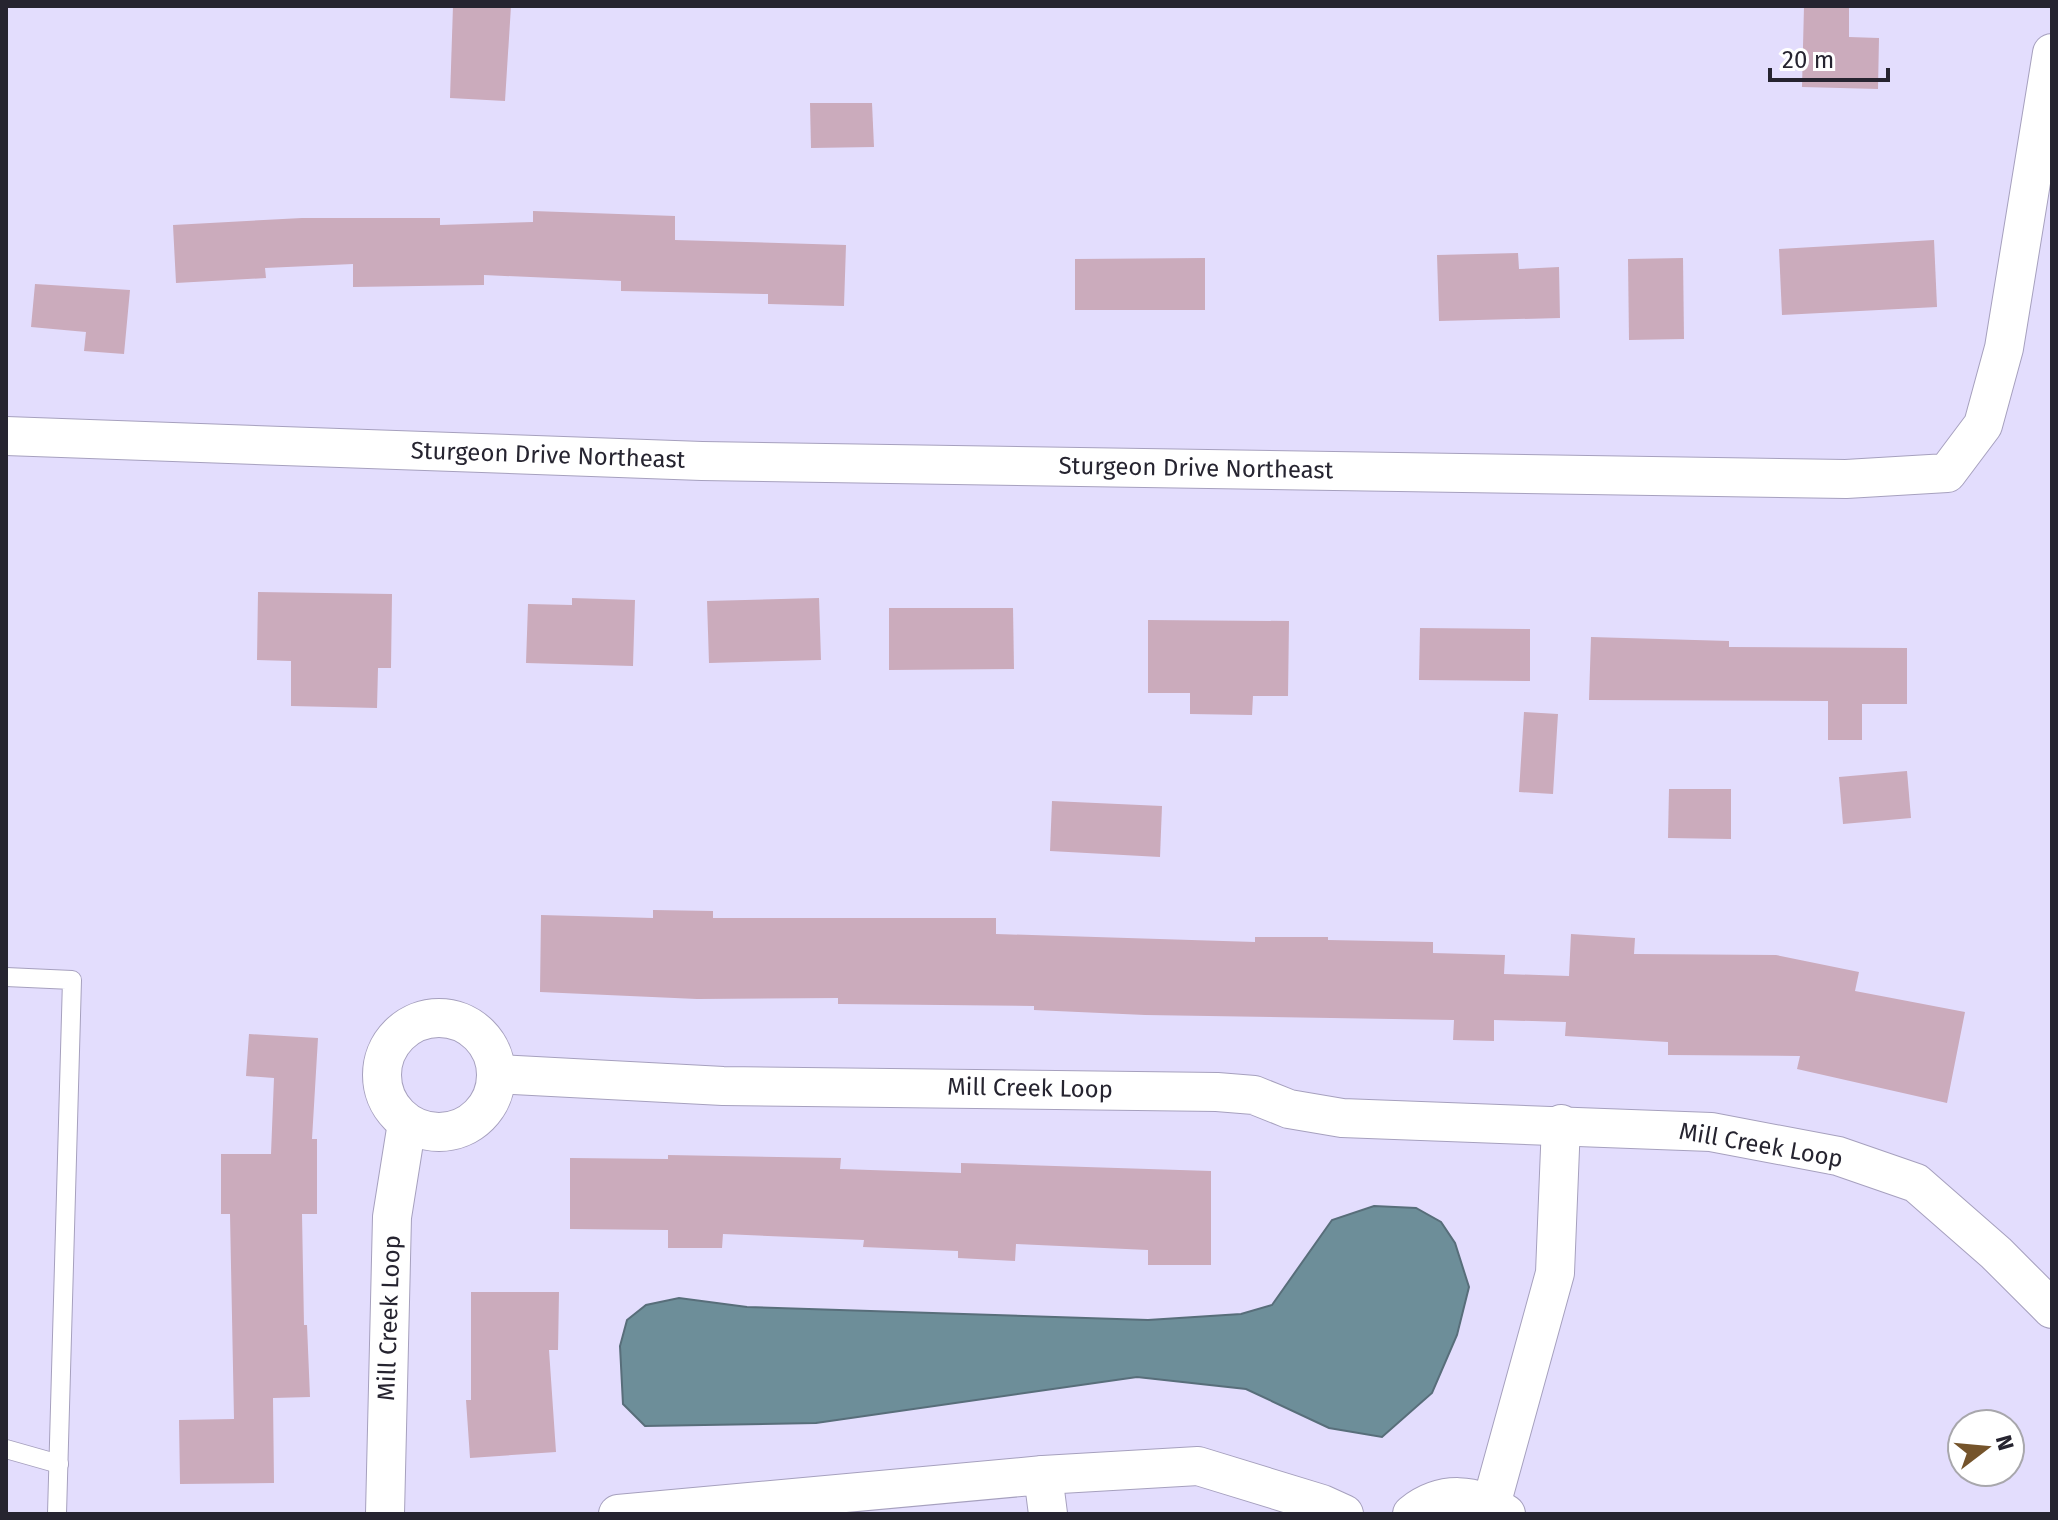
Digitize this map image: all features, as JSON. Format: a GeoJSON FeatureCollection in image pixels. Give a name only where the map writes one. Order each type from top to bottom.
{"type":"FeatureCollection","features":[{"type":"Feature","properties":{"kind":"street","name":"Sturgeon Drive Northeast"},"geometry":{"type":"LineString","coordinates":[[6,436],[702,461],[1846,479],[1947,473],[1983,425],[2004,348],[2052,53]]}},
{"type":"Feature","properties":{"kind":"street"},"geometry":{"type":"LineString","coordinates":[[444,1018],[467,1025],[482,1038],[493,1054],[496,1074],[490,1102],[478,1117],[459,1129],[440,1133],[407,1123],[393,1109],[383,1083],[383,1063],[393,1041],[408,1027],[425,1020],[444,1018]]}},
{"type":"Feature","properties":{"kind":"street","name":"Mill Creek Loop"},"geometry":{"type":"LineString","coordinates":[[496,1074],[723,1086],[1217,1092],[1254,1095],[1289,1109],[1342,1118],[1711,1132],[1838,1156],[1916,1183],[1996,1253],[2052,1309]]}},
{"type":"Feature","properties":{"kind":"street","name":"Mill Creek Loop"},"geometry":{"type":"LineString","coordinates":[[385,1514],[392,1217],[407,1123]]}},
{"type":"Feature","properties":{"kind":"street"},"geometry":{"type":"LineString","coordinates":[[1412,1514],[1423,1505],[1446,1496],[1479,1498],[1498,1510],[1555,1273],[1561,1124]]}},
{"type":"Feature","properties":{"kind":"street"},"geometry":{"type":"LineString","coordinates":[[618,1514],[1043,1475],[1198,1466],[1322,1504],[1344,1514]]}},
{"type":"Feature","properties":{"kind":"street"},"geometry":{"type":"LineString","coordinates":[[1043,1475],[1048,1514]]}},
{"type":"Feature","properties":{"kind":"lane"},"geometry":{"type":"LineString","coordinates":[[6,977],[72,980],[57,1514]]}},
{"type":"Feature","properties":{"kind":"lane"},"geometry":{"type":"LineString","coordinates":[[6,1449],[59,1464]]}},
{"type":"Feature","properties":{"kind":"water"},"geometry":{"type":"Polygon","coordinates":[[[1374,1206],[1416,1208],[1441,1222],[1455,1243],[1469,1287],[1457,1335],[1432,1393],[1382,1437],[1329,1428],[1246,1389],[1137,1377],[816,1423],[645,1426],[623,1404],[620,1346],[627,1320],[646,1305],[679,1298],[747,1307],[1148,1320],[1241,1314],[1272,1305],[1332,1220],[1374,1206]]]}},
{"type":"Feature","properties":{"kind":"building"},"geometry":{"type":"Polygon","coordinates":[[[453,6],[511,6],[505,101],[450,98],[453,6]]]}},
{"type":"Feature","properties":{"kind":"building"},"geometry":{"type":"Polygon","coordinates":[[[1804,6],[1849,6],[1849,37],[1879,38],[1878,89],[1802,87],[1804,6]]]}},
{"type":"Feature","properties":{"kind":"building"},"geometry":{"type":"Polygon","coordinates":[[[810,103],[872,103],[874,147],[811,148],[810,103]]]}},
{"type":"Feature","properties":{"kind":"building"},"geometry":{"type":"Polygon","coordinates":[[[533,211],[675,216],[675,240],[846,245],[844,306],[768,304],[768,294],[621,291],[621,281],[484,275],[484,285],[353,287],[353,264],[265,268],[266,278],[176,283],[173,225],[302,218],[440,218],[440,225],[533,222],[533,211]]]}},
{"type":"Feature","properties":{"kind":"building"},"geometry":{"type":"Polygon","coordinates":[[[1934,240],[1937,307],[1782,315],[1779,249],[1934,240]]]}},
{"type":"Feature","properties":{"kind":"building"},"geometry":{"type":"Polygon","coordinates":[[[1518,253],[1519,269],[1559,267],[1560,318],[1439,321],[1437,255],[1518,253]]]}},
{"type":"Feature","properties":{"kind":"building"},"geometry":{"type":"Polygon","coordinates":[[[1205,258],[1205,310],[1075,310],[1075,259],[1205,258]]]}},
{"type":"Feature","properties":{"kind":"building"},"geometry":{"type":"Polygon","coordinates":[[[1683,258],[1684,339],[1629,340],[1628,259],[1683,258]]]}},
{"type":"Feature","properties":{"kind":"building"},"geometry":{"type":"Polygon","coordinates":[[[35,284],[130,290],[124,354],[84,351],[86,332],[31,327],[35,284]]]}},
{"type":"Feature","properties":{"kind":"building"},"geometry":{"type":"Polygon","coordinates":[[[258,592],[392,594],[391,668],[378,668],[377,708],[291,706],[291,661],[257,660],[258,592]]]}},
{"type":"Feature","properties":{"kind":"building"},"geometry":{"type":"Polygon","coordinates":[[[572,598],[635,600],[633,666],[526,663],[528,604],[572,605],[572,598]]]}},
{"type":"Feature","properties":{"kind":"building"},"geometry":{"type":"Polygon","coordinates":[[[819,598],[821,660],[709,663],[707,601],[819,598]]]}},
{"type":"Feature","properties":{"kind":"building"},"geometry":{"type":"Polygon","coordinates":[[[889,608],[1013,608],[1014,669],[889,670],[889,608]]]}},
{"type":"Feature","properties":{"kind":"building"},"geometry":{"type":"Polygon","coordinates":[[[1148,620],[1289,621],[1288,696],[1253,696],[1252,715],[1190,714],[1190,693],[1148,693],[1148,620]]]}},
{"type":"Feature","properties":{"kind":"building"},"geometry":{"type":"Polygon","coordinates":[[[1420,628],[1530,629],[1530,681],[1419,680],[1420,628]]]}},
{"type":"Feature","properties":{"kind":"building"},"geometry":{"type":"Polygon","coordinates":[[[1591,637],[1729,641],[1729,647],[1907,648],[1907,704],[1862,704],[1862,740],[1828,740],[1828,701],[1589,700],[1591,637]]]}},
{"type":"Feature","properties":{"kind":"building"},"geometry":{"type":"Polygon","coordinates":[[[1524,712],[1558,714],[1553,794],[1519,792],[1524,712]]]}},
{"type":"Feature","properties":{"kind":"building"},"geometry":{"type":"Polygon","coordinates":[[[1907,771],[1911,818],[1843,824],[1839,777],[1907,771]]]}},
{"type":"Feature","properties":{"kind":"building"},"geometry":{"type":"Polygon","coordinates":[[[1669,789],[1731,789],[1731,839],[1668,838],[1669,789]]]}},
{"type":"Feature","properties":{"kind":"building"},"geometry":{"type":"Polygon","coordinates":[[[1052,801],[1162,806],[1160,857],[1050,851],[1052,801]]]}},
{"type":"Feature","properties":{"kind":"building"},"geometry":{"type":"Polygon","coordinates":[[[653,910],[713,911],[713,918],[996,918],[996,934],[1255,942],[1255,937],[1328,937],[1328,940],[1433,942],[1433,953],[1505,955],[1504,974],[1569,976],[1571,934],[1635,938],[1634,954],[1776,955],[1859,972],[1855,991],[1965,1012],[1947,1103],[1797,1069],[1800,1056],[1668,1055],[1668,1042],[1565,1036],[1566,1022],[1494,1020],[1494,1041],[1453,1040],[1454,1020],[1145,1015],[1034,1010],[1034,1006],[838,1004],[838,998],[697,999],[540,992],[541,915],[653,918],[653,910]]]}},
{"type":"Feature","properties":{"kind":"building"},"geometry":{"type":"Polygon","coordinates":[[[249,1034],[318,1038],[312,1139],[317,1139],[317,1214],[302,1214],[304,1325],[307,1325],[310,1397],[273,1398],[274,1483],[180,1484],[179,1420],[234,1419],[230,1214],[221,1214],[221,1154],[271,1154],[274,1078],[246,1076],[249,1034]]]}},
{"type":"Feature","properties":{"kind":"building"},"geometry":{"type":"Polygon","coordinates":[[[668,1155],[841,1158],[840,1169],[961,1173],[961,1163],[1211,1171],[1211,1265],[1148,1265],[1148,1250],[1016,1244],[1015,1261],[958,1258],[958,1251],[863,1247],[864,1240],[723,1234],[722,1248],[668,1248],[668,1230],[570,1229],[570,1158],[668,1159],[668,1155]]]}},
{"type":"Feature","properties":{"kind":"building"},"geometry":{"type":"Polygon","coordinates":[[[471,1292],[559,1292],[558,1350],[549,1350],[556,1452],[470,1458],[466,1400],[471,1400],[471,1292]]]}}]}
